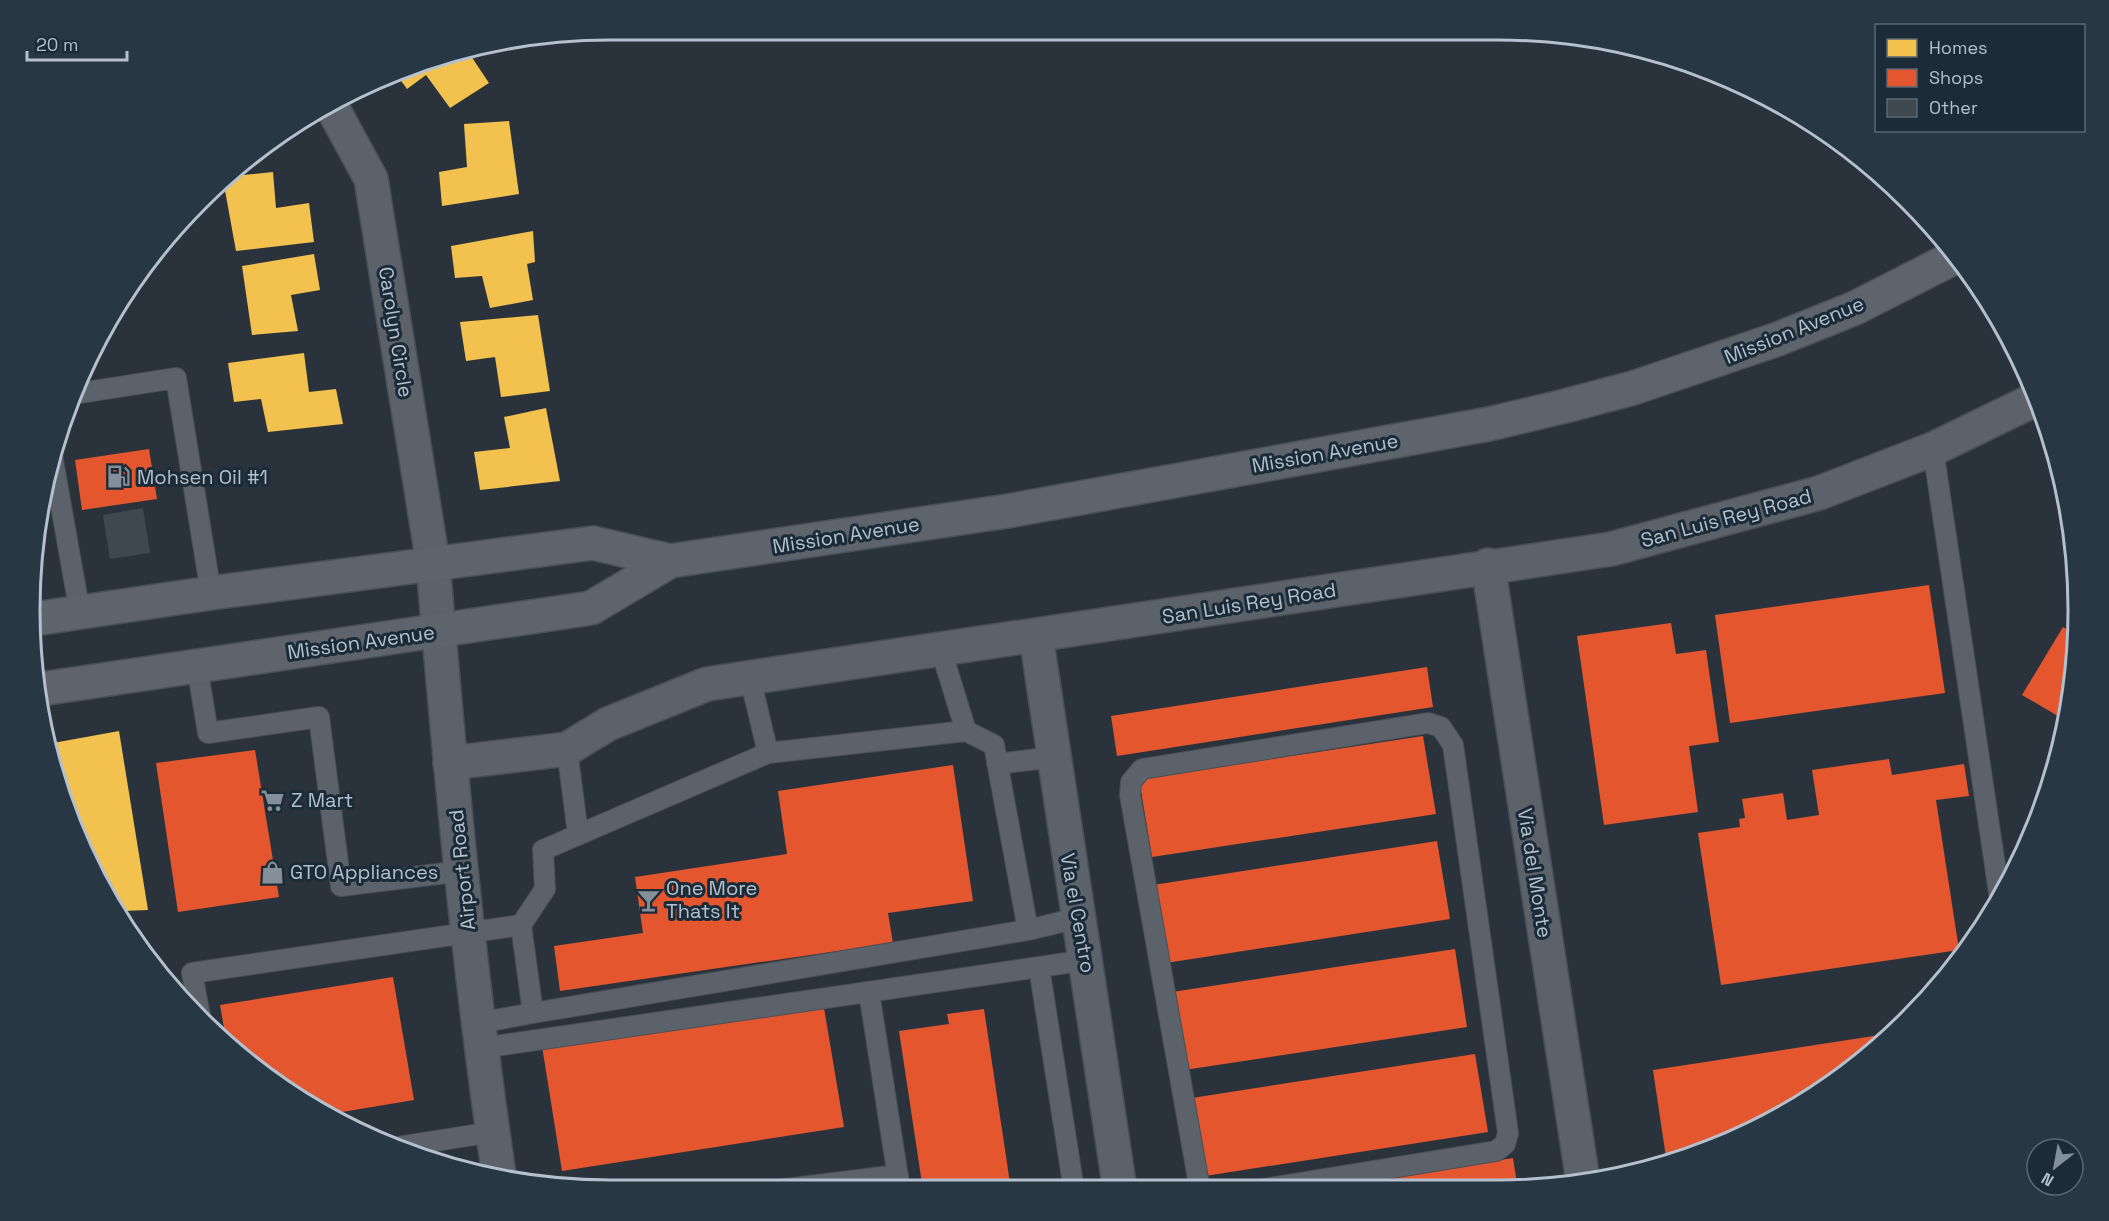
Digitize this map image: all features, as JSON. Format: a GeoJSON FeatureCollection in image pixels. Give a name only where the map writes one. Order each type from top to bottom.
{"type":"FeatureCollection","features":[{"type":"Feature","properties":{"kind":"main road","name":"Mission Avenue"},"geometry":{"type":"LineString","coordinates":[[40,618],[211,593],[593,543],[670,561],[1008,511],[1500,422],[1633,388],[1767,343],[1855,308],[1948,261]]}},
{"type":"Feature","properties":{"kind":"main road","name":"Mission Avenue"},"geometry":{"type":"LineString","coordinates":[[45,687],[591,608],[670,561]]}},
{"type":"Feature","properties":{"kind":"street","name":"Carolyn Circle"},"geometry":{"type":"LineString","coordinates":[[335,112],[371,179],[433,563]]}},
{"type":"Feature","properties":{"kind":"street","name":"San Luis Rey Road"},"geometry":{"type":"LineString","coordinates":[[450,763],[567,749],[608,724],[706,684],[1036,636],[1488,565],[1611,549],[1819,493],[1933,450],[2029,403]]}},
{"type":"Feature","properties":{"kind":"street","name":"Airport Road"},"geometry":{"type":"LineString","coordinates":[[433,563],[450,763],[468,932],[498,1170]]}},
{"type":"Feature","properties":{"kind":"street","name":"Via del Monte"},"geometry":{"type":"LineString","coordinates":[[1488,565],[1582,1175]]}},
{"type":"Feature","properties":{"kind":"street","name":"Via el Centro"},"geometry":{"type":"LineString","coordinates":[[1036,636],[1078,918],[1087,960],[1119,1180]]}},
{"type":"Feature","properties":{"kind":"lane"},"geometry":{"type":"LineString","coordinates":[[84,392],[176,378],[211,593]]}},
{"type":"Feature","properties":{"kind":"lane"},"geometry":{"type":"LineString","coordinates":[[1933,450],[1998,885]]}},
{"type":"Feature","properties":{"kind":"lane"},"geometry":{"type":"LineString","coordinates":[[56,478],[80,613]]}},
{"type":"Feature","properties":{"kind":"lane"},"geometry":{"type":"LineString","coordinates":[[941,650],[966,731]]}},
{"type":"Feature","properties":{"kind":"lane"},"geometry":{"type":"LineString","coordinates":[[197,666],[208,734],[319,717],[341,886],[462,871]]}},
{"type":"Feature","properties":{"kind":"lane"},"geometry":{"type":"LineString","coordinates":[[750,678],[768,753]]}},
{"type":"Feature","properties":{"kind":"lane"},"geometry":{"type":"LineString","coordinates":[[1198,1180],[1130,795],[1131,782],[1142,769],[1428,723],[1441,727],[1453,745],[1508,1133],[1505,1144],[1496,1151],[1318,1180]]}},
{"type":"Feature","properties":{"kind":"lane"},"geometry":{"type":"LineString","coordinates":[[533,1013],[520,925],[545,889],[543,850],[768,753],[966,731],[994,745],[1028,930]]}},
{"type":"Feature","properties":{"kind":"lane"},"geometry":{"type":"LineString","coordinates":[[567,749],[578,834]]}},
{"type":"Feature","properties":{"kind":"lane"},"geometry":{"type":"LineString","coordinates":[[997,764],[1054,757]]}},
{"type":"Feature","properties":{"kind":"lane"},"geometry":{"type":"LineString","coordinates":[[480,1036],[533,1013],[1028,930],[1078,918]]}},
{"type":"Feature","properties":{"kind":"lane"},"geometry":{"type":"LineString","coordinates":[[198,1003],[192,974],[520,925]]}},
{"type":"Feature","properties":{"kind":"lane"},"geometry":{"type":"LineString","coordinates":[[480,1036],[869,992],[1087,960]]}},
{"type":"Feature","properties":{"kind":"lane"},"geometry":{"type":"LineString","coordinates":[[1038,967],[1072,1180]]}},
{"type":"Feature","properties":{"kind":"lane"},"geometry":{"type":"LineString","coordinates":[[869,992],[899,1180]]}},
{"type":"Feature","properties":{"kind":"lane"},"geometry":{"type":"LineString","coordinates":[[412,1145],[493,1132]]}},
{"type":"Feature","properties":{"kind":"building: Homes"},"geometry":{"type":"Polygon","coordinates":[[[472,58],[489,83],[450,108],[426,75],[407,89],[401,81],[472,58]]]}},
{"type":"Feature","properties":{"kind":"building: Homes"},"geometry":{"type":"Polygon","coordinates":[[[509,121],[519,194],[442,206],[439,172],[467,167],[464,124],[509,121]]]}},
{"type":"Feature","properties":{"kind":"building: Homes"},"geometry":{"type":"Polygon","coordinates":[[[273,172],[276,208],[309,203],[314,242],[236,251],[225,191],[244,175],[273,172]]]}},
{"type":"Feature","properties":{"kind":"building: Homes"},"geometry":{"type":"Polygon","coordinates":[[[533,231],[535,262],[527,264],[533,300],[490,308],[482,276],[455,278],[451,246],[533,231]]]}},
{"type":"Feature","properties":{"kind":"building: Homes"},"geometry":{"type":"Polygon","coordinates":[[[314,254],[320,290],[291,295],[298,331],[252,335],[242,266],[314,254]]]}},
{"type":"Feature","properties":{"kind":"building: Homes"},"geometry":{"type":"Polygon","coordinates":[[[538,315],[550,391],[501,397],[495,357],[466,361],[460,322],[538,315]]]}},
{"type":"Feature","properties":{"kind":"building: Homes"},"geometry":{"type":"Polygon","coordinates":[[[304,353],[309,392],[336,389],[343,424],[268,432],[261,399],[234,402],[228,363],[304,353]]]}},
{"type":"Feature","properties":{"kind":"building: Homes"},"geometry":{"type":"Polygon","coordinates":[[[546,408],[560,481],[480,490],[474,452],[510,448],[504,417],[546,408]]]}},
{"type":"Feature","properties":{"kind":"building: Homes"},"geometry":{"type":"Polygon","coordinates":[[[119,731],[148,910],[127,911],[117,896],[84,829],[56,742],[119,731]]]}},
{"type":"Feature","properties":{"kind":"building: Shops"},"geometry":{"type":"Polygon","coordinates":[[[149,449],[157,499],[82,510],[75,460],[149,449]]]}},
{"type":"Feature","properties":{"kind":"building: Shops"},"geometry":{"type":"Polygon","coordinates":[[[1929,585],[1945,693],[1730,723],[1715,615],[1929,585]]]}},
{"type":"Feature","properties":{"kind":"building: Shops"},"geometry":{"type":"Polygon","coordinates":[[[1671,623],[1676,654],[1706,650],[1719,742],[1689,746],[1698,812],[1604,825],[1577,636],[1671,623]]]}},
{"type":"Feature","properties":{"kind":"building: Shops"},"geometry":{"type":"Polygon","coordinates":[[[2063,627],[2067,630],[2064,685],[2059,717],[2022,695],[2063,627]]]}},
{"type":"Feature","properties":{"kind":"building: Shops"},"geometry":{"type":"Polygon","coordinates":[[[1427,667],[1433,707],[1117,756],[1111,716],[1427,667]]]}},
{"type":"Feature","properties":{"kind":"building: Shops"},"geometry":{"type":"Polygon","coordinates":[[[1423,736],[1436,814],[1152,857],[1139,779],[1423,736]]]}},
{"type":"Feature","properties":{"kind":"building: Shops"},"geometry":{"type":"Polygon","coordinates":[[[255,750],[279,897],[178,912],[156,763],[255,750]]]}},
{"type":"Feature","properties":{"kind":"building: Shops"},"geometry":{"type":"Polygon","coordinates":[[[1889,759],[1892,775],[1964,764],[1969,796],[1936,800],[1958,946],[1956,951],[1721,985],[1698,833],[1740,827],[1739,819],[1745,818],[1742,799],[1783,793],[1787,820],[1819,815],[1812,770],[1889,759]]]}},
{"type":"Feature","properties":{"kind":"building: Shops"},"geometry":{"type":"Polygon","coordinates":[[[953,765],[973,901],[888,913],[893,943],[560,991],[554,946],[643,933],[635,877],[787,854],[778,791],[953,765]]]}},
{"type":"Feature","properties":{"kind":"building: Shops"},"geometry":{"type":"Polygon","coordinates":[[[1437,841],[1450,919],[1166,963],[1153,885],[1437,841]]]}},
{"type":"Feature","properties":{"kind":"building: Shops"},"geometry":{"type":"Polygon","coordinates":[[[1455,949],[1467,1027],[1184,1070],[1172,992],[1455,949]]]}},
{"type":"Feature","properties":{"kind":"building: Shops"},"geometry":{"type":"Polygon","coordinates":[[[393,977],[414,1100],[340,1112],[294,1084],[235,1039],[224,1029],[220,1005],[393,977]]]}},
{"type":"Feature","properties":{"kind":"building: Shops"},"geometry":{"type":"Polygon","coordinates":[[[823,1002],[844,1127],[562,1171],[542,1046],[823,1002]]]}},
{"type":"Feature","properties":{"kind":"building: Shops"},"geometry":{"type":"Polygon","coordinates":[[[984,1009],[1010,1180],[921,1180],[899,1031],[949,1024],[947,1014],[984,1009]]]}},
{"type":"Feature","properties":{"kind":"building: Shops"},"geometry":{"type":"Polygon","coordinates":[[[1878,1035],[1845,1063],[1784,1104],[1717,1137],[1666,1155],[1653,1070],[1878,1035]]]}},
{"type":"Feature","properties":{"kind":"building: Shops"},"geometry":{"type":"Polygon","coordinates":[[[1475,1054],[1488,1132],[1205,1176],[1192,1098],[1475,1054]]]}},
{"type":"Feature","properties":{"kind":"building: Shops"},"geometry":{"type":"Polygon","coordinates":[[[1513,1158],[1516,1180],[1498,1180],[1370,1180],[1513,1158]]]}},
{"type":"Feature","properties":{"kind":"building: Other"},"geometry":{"type":"Polygon","coordinates":[[[143,508],[150,553],[110,559],[103,515],[143,508]]]}},
{"type":"Feature","properties":{"kind":"place","name":"Mohsen Oil #1"},"geometry":{"type":"Point","coordinates":[119,477]}},
{"type":"Feature","properties":{"kind":"place","name":"Z Mart"},"geometry":{"type":"Point","coordinates":[273,800]}},
{"type":"Feature","properties":{"kind":"place","name":"GTO Appliances"},"geometry":{"type":"Point","coordinates":[272,872]}},
{"type":"Feature","properties":{"kind":"place","name":"One More Thats It"},"geometry":{"type":"Point","coordinates":[648,900]}}]}
